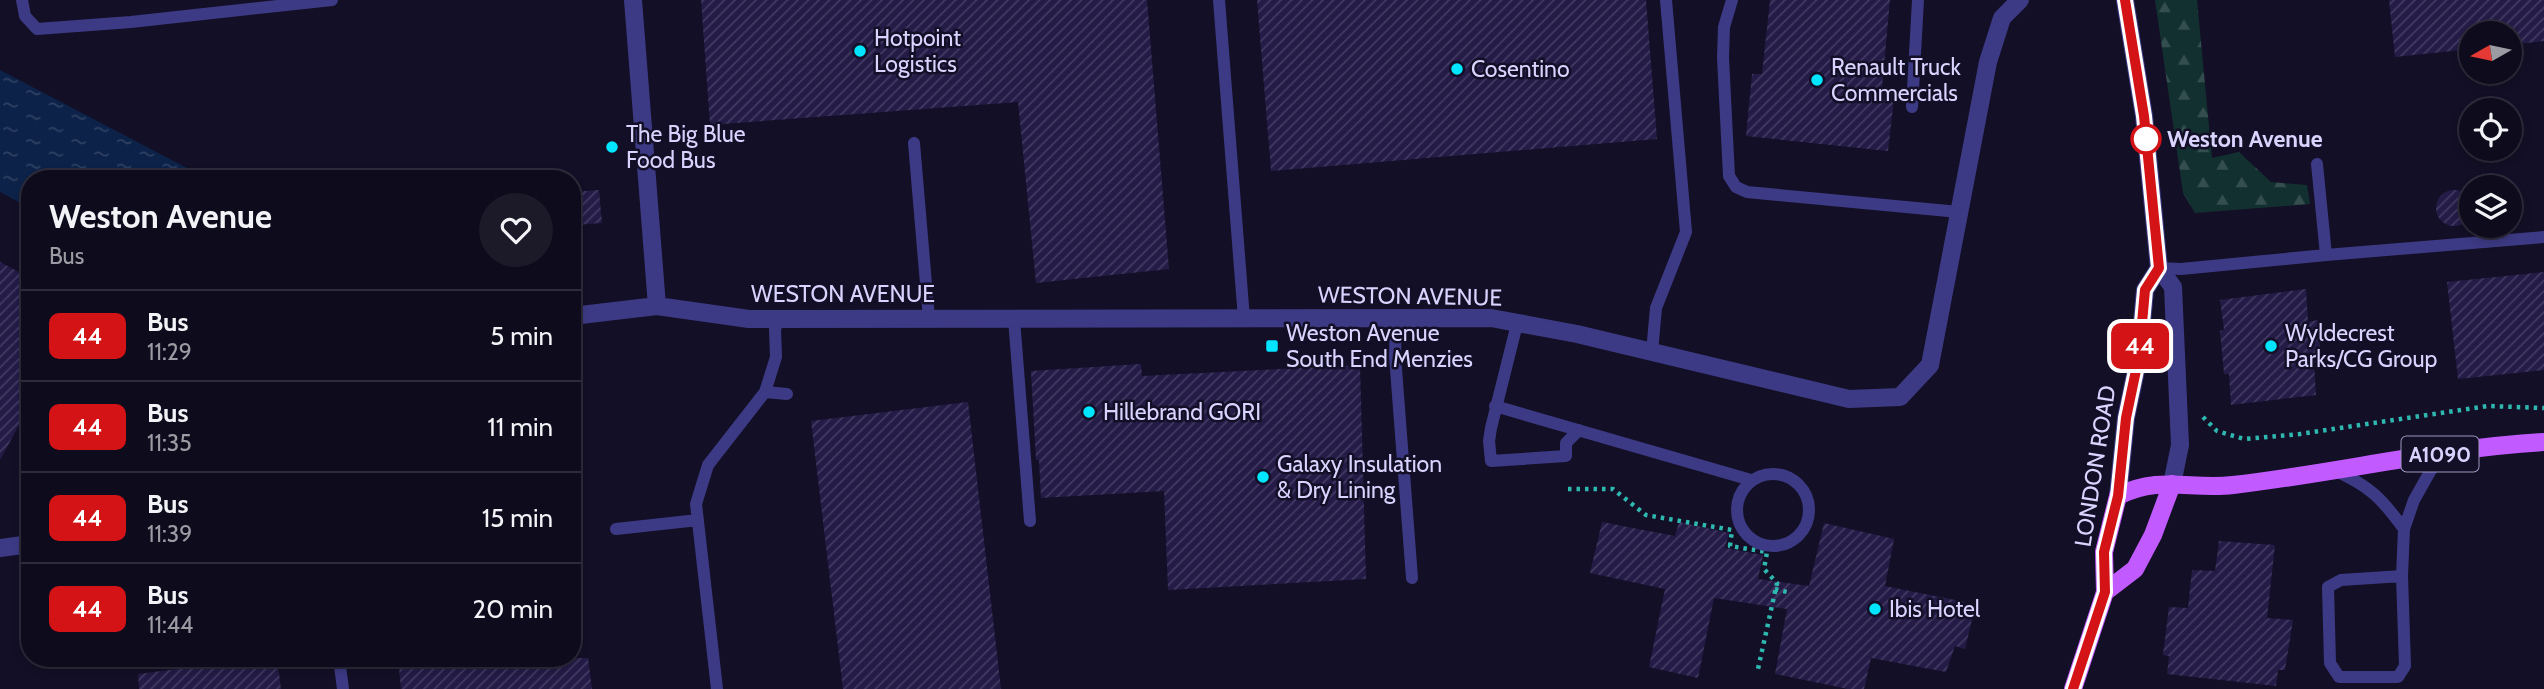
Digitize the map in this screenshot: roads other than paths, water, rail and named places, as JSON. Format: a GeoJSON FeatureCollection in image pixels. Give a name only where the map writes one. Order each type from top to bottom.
{"type":"FeatureCollection","features":[{"type":"Feature","properties":{"kind":"main road","name":"A1090"},"geometry":{"type":"LineString","coordinates":[[2118,496],[2152,483],[2217,487],[2494,445],[2544,442]]}},
{"type":"Feature","properties":{"kind":"main road"},"geometry":{"type":"LineString","coordinates":[[2105,592],[2134,569],[2153,535],[2172,484]]}},
{"type":"Feature","properties":{"kind":"main road","name":"LONDON ROAD"},"geometry":{"type":"LineString","coordinates":[[2073,689],[2105,592],[2104,552],[2118,496]]}},
{"type":"Feature","properties":{"kind":"street"},"geometry":{"type":"LineString","coordinates":[[633,0],[657,306]]}},
{"type":"Feature","properties":{"kind":"street","name":"WESTON AVENUE"},"geometry":{"type":"LineString","coordinates":[[581,315],[657,306],[749,319],[1491,318],[1577,334],[1849,400],[1900,397],[1930,365],[1988,62],[2002,18],[2020,0]]}},
{"type":"Feature","properties":{"kind":"street"},"geometry":{"type":"LineString","coordinates":[[2125,0],[2144,116],[2159,268],[2173,287],[2180,445],[2172,484]]}},
{"type":"Feature","properties":{"kind":"street","name":"LONDON ROAD"},"geometry":{"type":"LineString","coordinates":[[2118,496],[2126,418],[2139,356],[2145,290],[2159,268]]}},
{"type":"Feature","properties":{"kind":"street"},"geometry":{"type":"LineString","coordinates":[[0,548],[21,545]]}},
{"type":"Feature","properties":{"kind":"lane"},"geometry":{"type":"LineString","coordinates":[[22,0],[25,16],[37,29],[131,22],[331,0]]}},
{"type":"Feature","properties":{"kind":"lane"},"geometry":{"type":"LineString","coordinates":[[1219,0],[1244,319]]}},
{"type":"Feature","properties":{"kind":"lane"},"geometry":{"type":"LineString","coordinates":[[1652,352],[1656,308],[1686,232],[1666,0]]}},
{"type":"Feature","properties":{"kind":"lane"},"geometry":{"type":"LineString","coordinates":[[1732,0],[1724,27],[1723,58],[1730,176],[1736,187],[1747,192],[1959,212]]}},
{"type":"Feature","properties":{"kind":"lane"},"geometry":{"type":"LineString","coordinates":[[1912,107],[1918,0]]}},
{"type":"Feature","properties":{"kind":"lane"},"geometry":{"type":"LineString","coordinates":[[914,143],[929,319]]}},
{"type":"Feature","properties":{"kind":"lane"},"geometry":{"type":"LineString","coordinates":[[2317,164],[2326,255]]}},
{"type":"Feature","properties":{"kind":"lane"},"geometry":{"type":"LineString","coordinates":[[2159,268],[2181,269],[2544,237]]}},
{"type":"Feature","properties":{"kind":"lane"},"geometry":{"type":"LineString","coordinates":[[1014,318],[1030,521]]}},
{"type":"Feature","properties":{"kind":"lane"},"geometry":{"type":"LineString","coordinates":[[1395,318],[1396,370],[1412,578]]}},
{"type":"Feature","properties":{"kind":"lane"},"geometry":{"type":"LineString","coordinates":[[717,689],[696,504],[708,465],[765,392],[776,356],[775,329],[779,319]]}},
{"type":"Feature","properties":{"kind":"lane"},"geometry":{"type":"LineString","coordinates":[[1517,324],[1495,406],[1489,441],[1491,461],[1566,456],[1566,443],[1573,433],[1579,430]]}},
{"type":"Feature","properties":{"kind":"lane"},"geometry":{"type":"LineString","coordinates":[[765,392],[786,394]]}},
{"type":"Feature","properties":{"kind":"lane"},"geometry":{"type":"LineString","coordinates":[[1495,406],[1751,480],[1761,475],[1784,474],[1795,480],[1808,498],[1808,522],[1802,533],[1792,541],[1767,549],[1746,535],[1740,525],[1737,500],[1751,480]]}},
{"type":"Feature","properties":{"kind":"lane"},"geometry":{"type":"LineString","coordinates":[[2402,576],[2341,580],[2328,587],[2330,663],[2339,677],[2398,677],[2405,666],[2402,576],[2404,530],[2414,500],[2440,454]]}},
{"type":"Feature","properties":{"kind":"lane"},"geometry":{"type":"LineString","coordinates":[[2336,471],[2357,480],[2384,501],[2404,530]]}},
{"type":"Feature","properties":{"kind":"lane"},"geometry":{"type":"LineString","coordinates":[[616,529],[698,520]]}},
{"type":"Feature","properties":{"kind":"lane"},"geometry":{"type":"LineString","coordinates":[[341,667],[343,689]]}},
{"type":"Feature","properties":{"kind":"water"},"geometry":{"type":"Polygon","coordinates":[[[0,70],[191,170],[21,170],[21,203],[0,192],[0,70]]]}},
{"type":"Feature","properties":{"kind":"place","name":"Hotpoint Logistics"},"geometry":{"type":"Point","coordinates":[860,51]}},
{"type":"Feature","properties":{"kind":"place","name":"Cosentino"},"geometry":{"type":"Point","coordinates":[1457,69]}},
{"type":"Feature","properties":{"kind":"place","name":"Renault Truck Commercials"},"geometry":{"type":"Point","coordinates":[1817,80]}},
{"type":"Feature","properties":{"kind":"place","name":"Weston Avenue"},"geometry":{"type":"Point","coordinates":[2146,139]}},
{"type":"Feature","properties":{"kind":"place","name":"The Big Blue Food Bus"},"geometry":{"type":"Point","coordinates":[612,147]}},
{"type":"Feature","properties":{"kind":"place","name":"Weston Avenue South End Menzies"},"geometry":{"type":"Point","coordinates":[1272,346]}},
{"type":"Feature","properties":{"kind":"place","name":"Wyldecrest Parks/CG Group"},"geometry":{"type":"Point","coordinates":[2271,346]}},
{"type":"Feature","properties":{"kind":"place","name":"Hillebrand GORI"},"geometry":{"type":"Point","coordinates":[1089,412]}},
{"type":"Feature","properties":{"kind":"place","name":"Galaxy Insulation & Dry Lining"},"geometry":{"type":"Point","coordinates":[1263,477]}},
{"type":"Feature","properties":{"kind":"place","name":"Ibis Hotel"},"geometry":{"type":"Point","coordinates":[1875,609]}}]}
